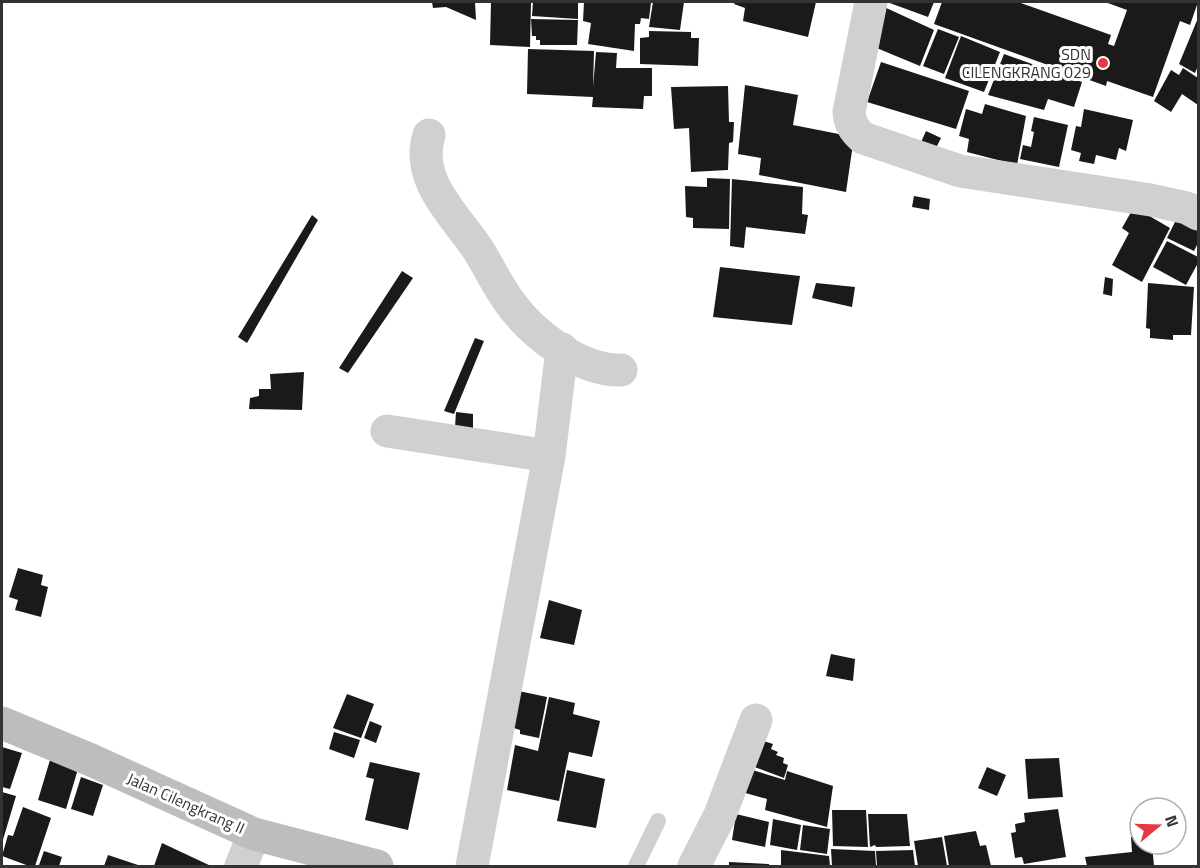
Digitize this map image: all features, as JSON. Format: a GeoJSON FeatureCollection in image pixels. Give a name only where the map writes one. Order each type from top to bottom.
{"type":"FeatureCollection","features":[{"type":"Feature","properties":{"kind":"street"},"geometry":{"type":"LineString","coordinates":[[872,2],[849,112],[854,130],[863,138],[960,171],[1151,200],[1187,208],[1198,214]]}},
{"type":"Feature","properties":{"kind":"street"},"geometry":{"type":"LineString","coordinates":[[429,135],[425,148],[429,174],[436,191],[478,250],[508,301],[538,333],[578,361],[607,371],[621,370]]}},
{"type":"Feature","properties":{"kind":"street"},"geometry":{"type":"LineString","coordinates":[[472,867],[549,456],[562,349]]}},
{"type":"Feature","properties":{"kind":"street"},"geometry":{"type":"LineString","coordinates":[[387,431],[549,456]]}},
{"type":"Feature","properties":{"kind":"street"},"geometry":{"type":"LineString","coordinates":[[694,867],[720,815],[756,720]]}},
{"type":"Feature","properties":{"kind":"street","name":"Jalan Cilengkrang II"},"geometry":{"type":"LineString","coordinates":[[2,723],[91,760],[254,834],[377,867]]}},
{"type":"Feature","properties":{"kind":"street"},"geometry":{"type":"LineString","coordinates":[[241,867],[254,834]]}},
{"type":"Feature","properties":{"kind":"lane"},"geometry":{"type":"LineString","coordinates":[[636,867],[658,821]]}},
{"type":"Feature","properties":{"kind":"building"},"geometry":{"type":"Polygon","coordinates":[[[432,2],[475,2],[476,20],[446,7],[433,8],[432,2]]]}},
{"type":"Feature","properties":{"kind":"building"},"geometry":{"type":"Polygon","coordinates":[[[491,2],[531,2],[530,47],[490,45],[491,2]]]}},
{"type":"Feature","properties":{"kind":"building"},"geometry":{"type":"Polygon","coordinates":[[[533,2],[578,2],[578,19],[532,16],[533,2]]]}},
{"type":"Feature","properties":{"kind":"building"},"geometry":{"type":"Polygon","coordinates":[[[584,2],[651,2],[649,19],[641,18],[640,24],[635,24],[634,51],[588,44],[591,23],[583,21],[584,2]]]}},
{"type":"Feature","properties":{"kind":"building"},"geometry":{"type":"Polygon","coordinates":[[[653,2],[684,2],[680,30],[649,27],[653,2]]]}},
{"type":"Feature","properties":{"kind":"building"},"geometry":{"type":"Polygon","coordinates":[[[735,2],[816,2],[808,37],[743,21],[745,8],[734,4],[735,2]]]}},
{"type":"Feature","properties":{"kind":"building"},"geometry":{"type":"Polygon","coordinates":[[[887,2],[934,2],[928,17],[887,2]]]}},
{"type":"Feature","properties":{"kind":"building","name":"SDN CILENGKRANG 029"},"geometry":{"type":"Polygon","coordinates":[[[942,2],[1018,2],[1111,35],[1108,44],[1114,46],[1127,10],[1105,2],[1198,2],[1190,25],[1180,21],[1153,97],[1107,81],[1106,86],[934,24],[942,2]]]}},
{"type":"Feature","properties":{"kind":"building"},"geometry":{"type":"Polygon","coordinates":[[[882,6],[934,30],[920,66],[867,44],[882,6]]]}},
{"type":"Feature","properties":{"kind":"building"},"geometry":{"type":"Polygon","coordinates":[[[1198,18],[1198,66],[1195,73],[1179,64],[1198,18]]]}},
{"type":"Feature","properties":{"kind":"building"},"geometry":{"type":"Polygon","coordinates":[[[531,19],[578,20],[577,45],[540,45],[540,40],[532,36],[531,19]]]}},
{"type":"Feature","properties":{"kind":"building"},"geometry":{"type":"Polygon","coordinates":[[[938,29],[959,37],[944,74],[923,66],[938,29]]]}},
{"type":"Feature","properties":{"kind":"building"},"geometry":{"type":"Polygon","coordinates":[[[649,31],[691,32],[691,38],[699,38],[698,66],[640,64],[640,38],[649,37],[649,31]]]}},
{"type":"Feature","properties":{"kind":"building"},"geometry":{"type":"Polygon","coordinates":[[[961,36],[1000,52],[984,92],[945,78],[961,36]]]}},
{"type":"Feature","properties":{"kind":"building"},"geometry":{"type":"Polygon","coordinates":[[[528,49],[594,51],[593,87],[596,52],[617,53],[616,68],[652,68],[652,96],[644,96],[643,109],[592,107],[593,97],[527,94],[528,49]]]}},
{"type":"Feature","properties":{"kind":"building"},"geometry":{"type":"Polygon","coordinates":[[[1004,54],[1082,82],[1074,107],[1048,99],[1044,110],[988,95],[1004,54]]]}},
{"type":"Feature","properties":{"kind":"building"},"geometry":{"type":"Polygon","coordinates":[[[881,62],[969,91],[956,129],[867,102],[881,62]]]}},
{"type":"Feature","properties":{"kind":"building"},"geometry":{"type":"Polygon","coordinates":[[[1183,68],[1198,78],[1198,105],[1182,94],[1171,112],[1154,101],[1171,70],[1179,75],[1183,68]]]}},
{"type":"Feature","properties":{"kind":"building"},"geometry":{"type":"Polygon","coordinates":[[[745,85],[798,95],[793,125],[854,137],[846,192],[759,175],[761,158],[738,154],[745,85]]]}},
{"type":"Feature","properties":{"kind":"building"},"geometry":{"type":"Polygon","coordinates":[[[728,86],[729,122],[734,122],[733,142],[729,143],[728,170],[691,172],[689,128],[674,129],[671,87],[728,86]]]}},
{"type":"Feature","properties":{"kind":"building"},"geometry":{"type":"Polygon","coordinates":[[[985,104],[1026,116],[1017,165],[967,152],[969,139],[959,136],[966,109],[982,114],[985,104]]]}},
{"type":"Feature","properties":{"kind":"building"},"geometry":{"type":"Polygon","coordinates":[[[1084,109],[1133,120],[1126,151],[1119,148],[1116,160],[1096,155],[1094,164],[1079,161],[1081,153],[1071,150],[1076,126],[1081,127],[1084,109]]]}},
{"type":"Feature","properties":{"kind":"building"},"geometry":{"type":"Polygon","coordinates":[[[1034,117],[1068,125],[1059,167],[1020,159],[1023,145],[1031,147],[1034,117]]]}},
{"type":"Feature","properties":{"kind":"building"},"geometry":{"type":"Polygon","coordinates":[[[926,131],[941,138],[932,156],[918,149],[926,131]]]}},
{"type":"Feature","properties":{"kind":"building"},"geometry":{"type":"Polygon","coordinates":[[[707,178],[730,179],[729,229],[693,228],[693,218],[686,217],[685,186],[707,187],[707,178]]]}},
{"type":"Feature","properties":{"kind":"building"},"geometry":{"type":"Polygon","coordinates":[[[732,179],[803,187],[802,214],[808,215],[805,234],[746,227],[744,248],[730,246],[732,179]]]}},
{"type":"Feature","properties":{"kind":"building"},"geometry":{"type":"Polygon","coordinates":[[[914,196],[930,199],[929,210],[912,207],[914,196]]]}},
{"type":"Feature","properties":{"kind":"building"},"geometry":{"type":"Polygon","coordinates":[[[1134,207],[1170,228],[1142,282],[1112,265],[1129,233],[1122,228],[1134,207]]]}},
{"type":"Feature","properties":{"kind":"building"},"geometry":{"type":"Polygon","coordinates":[[[1181,210],[1198,218],[1198,243],[1194,251],[1167,238],[1181,210]]]}},
{"type":"Feature","properties":{"kind":"building"},"geometry":{"type":"Polygon","coordinates":[[[312,215],[318,220],[247,343],[238,337],[312,215]]]}},
{"type":"Feature","properties":{"kind":"building"},"geometry":{"type":"Polygon","coordinates":[[[1167,241],[1198,257],[1198,263],[1186,285],[1153,267],[1167,241]]]}},
{"type":"Feature","properties":{"kind":"building"},"geometry":{"type":"Polygon","coordinates":[[[720,267],[800,276],[792,325],[713,317],[720,267]]]}},
{"type":"Feature","properties":{"kind":"building"},"geometry":{"type":"Polygon","coordinates":[[[402,271],[413,278],[348,373],[339,368],[402,271]]]}},
{"type":"Feature","properties":{"kind":"building"},"geometry":{"type":"Polygon","coordinates":[[[1105,277],[1113,279],[1112,296],[1103,294],[1105,277]]]}},
{"type":"Feature","properties":{"kind":"building"},"geometry":{"type":"Polygon","coordinates":[[[816,283],[855,287],[852,307],[812,298],[816,283]]]}},
{"type":"Feature","properties":{"kind":"building"},"geometry":{"type":"Polygon","coordinates":[[[1148,283],[1194,287],[1191,335],[1173,335],[1173,340],[1150,338],[1150,329],[1146,328],[1148,283]]]}},
{"type":"Feature","properties":{"kind":"building"},"geometry":{"type":"Polygon","coordinates":[[[475,338],[484,341],[454,414],[444,411],[475,338]]]}},
{"type":"Feature","properties":{"kind":"building"},"geometry":{"type":"Polygon","coordinates":[[[304,372],[302,410],[249,409],[250,398],[259,396],[259,389],[271,389],[270,374],[304,372]]]}},
{"type":"Feature","properties":{"kind":"building"},"geometry":{"type":"Polygon","coordinates":[[[456,412],[473,414],[473,429],[455,427],[456,412]]]}},
{"type":"Feature","properties":{"kind":"building"},"geometry":{"type":"Polygon","coordinates":[[[18,568],[43,575],[41,585],[48,587],[41,617],[15,610],[18,600],[9,597],[18,568]]]}},
{"type":"Feature","properties":{"kind":"building"},"geometry":{"type":"Polygon","coordinates":[[[549,600],[582,610],[574,645],[540,638],[549,600]]]}},
{"type":"Feature","properties":{"kind":"building"},"geometry":{"type":"Polygon","coordinates":[[[831,654],[855,659],[853,681],[826,676],[831,654]]]}},
{"type":"Feature","properties":{"kind":"building"},"geometry":{"type":"Polygon","coordinates":[[[514,690],[547,697],[539,738],[520,734],[520,730],[507,726],[514,690]]]}},
{"type":"Feature","properties":{"kind":"building"},"geometry":{"type":"Polygon","coordinates":[[[347,694],[374,704],[361,738],[333,728],[347,694]]]}},
{"type":"Feature","properties":{"kind":"building"},"geometry":{"type":"Polygon","coordinates":[[[549,697],[575,703],[573,714],[600,721],[592,757],[569,752],[559,801],[507,790],[515,745],[538,751],[549,697]]]}},
{"type":"Feature","properties":{"kind":"building"},"geometry":{"type":"Polygon","coordinates":[[[370,721],[382,726],[376,743],[364,738],[370,721]]]}},
{"type":"Feature","properties":{"kind":"building"},"geometry":{"type":"Polygon","coordinates":[[[334,732],[360,740],[354,758],[329,749],[334,732]]]}},
{"type":"Feature","properties":{"kind":"building"},"geometry":{"type":"Polygon","coordinates":[[[754,738],[773,744],[771,749],[778,752],[776,755],[784,758],[783,763],[788,765],[784,778],[749,765],[754,738]]]}},
{"type":"Feature","properties":{"kind":"building"},"geometry":{"type":"Polygon","coordinates":[[[2,747],[22,753],[10,789],[2,787],[2,747]]]}},
{"type":"Feature","properties":{"kind":"building"},"geometry":{"type":"Polygon","coordinates":[[[1059,758],[1063,797],[1028,799],[1025,759],[1059,758]]]}},
{"type":"Feature","properties":{"kind":"building"},"geometry":{"type":"Polygon","coordinates":[[[50,760],[78,769],[66,809],[38,800],[50,760]]]}},
{"type":"Feature","properties":{"kind":"building"},"geometry":{"type":"Polygon","coordinates":[[[370,762],[420,773],[408,830],[365,820],[374,779],[366,777],[370,762]]]}},
{"type":"Feature","properties":{"kind":"building"},"geometry":{"type":"Polygon","coordinates":[[[987,767],[1006,775],[997,796],[978,788],[987,767]]]}},
{"type":"Feature","properties":{"kind":"building"},"geometry":{"type":"Polygon","coordinates":[[[749,769],[785,780],[787,771],[833,786],[827,827],[765,810],[767,799],[742,792],[749,769]]]}},
{"type":"Feature","properties":{"kind":"building"},"geometry":{"type":"Polygon","coordinates":[[[567,770],[605,779],[596,828],[557,821],[567,770]]]}},
{"type":"Feature","properties":{"kind":"building"},"geometry":{"type":"Polygon","coordinates":[[[81,777],[103,785],[93,816],[71,809],[81,777]]]}},
{"type":"Feature","properties":{"kind":"building"},"geometry":{"type":"Polygon","coordinates":[[[2,792],[16,796],[2,843],[2,792]]]}},
{"type":"Feature","properties":{"kind":"building"},"geometry":{"type":"Polygon","coordinates":[[[23,807],[51,818],[35,866],[2,856],[8,835],[13,836],[23,807]]]}},
{"type":"Feature","properties":{"kind":"building"},"geometry":{"type":"Polygon","coordinates":[[[1058,809],[1066,857],[1024,864],[1022,857],[1015,858],[1011,833],[1016,832],[1015,824],[1025,822],[1024,813],[1058,809]]]}},
{"type":"Feature","properties":{"kind":"building"},"geometry":{"type":"Polygon","coordinates":[[[832,810],[866,810],[868,847],[833,846],[832,810]]]}},
{"type":"Feature","properties":{"kind":"building"},"geometry":{"type":"Polygon","coordinates":[[[736,814],[769,822],[765,847],[732,840],[736,814]]]}},
{"type":"Feature","properties":{"kind":"building"},"geometry":{"type":"Polygon","coordinates":[[[868,814],[907,814],[910,846],[876,847],[875,845],[870,847],[868,814]]]}},
{"type":"Feature","properties":{"kind":"building"},"geometry":{"type":"Polygon","coordinates":[[[773,819],[801,825],[797,850],[770,845],[773,819]]]}},
{"type":"Feature","properties":{"kind":"building"},"geometry":{"type":"Polygon","coordinates":[[[803,825],[830,829],[827,854],[800,850],[803,825]]]}},
{"type":"Feature","properties":{"kind":"building"},"geometry":{"type":"Polygon","coordinates":[[[976,831],[980,846],[986,845],[991,866],[949,866],[944,836],[976,831]]]}},
{"type":"Feature","properties":{"kind":"building"},"geometry":{"type":"Polygon","coordinates":[[[942,837],[947,866],[918,866],[914,841],[942,837]]]}},
{"type":"Feature","properties":{"kind":"building"},"geometry":{"type":"Polygon","coordinates":[[[162,843],[211,866],[154,866],[162,843]]]}},
{"type":"Feature","properties":{"kind":"building"},"geometry":{"type":"Polygon","coordinates":[[[831,849],[875,851],[876,866],[832,866],[831,849]]]}},
{"type":"Feature","properties":{"kind":"building"},"geometry":{"type":"Polygon","coordinates":[[[781,850],[829,856],[830,866],[781,866],[781,850]]]}},
{"type":"Feature","properties":{"kind":"building"},"geometry":{"type":"Polygon","coordinates":[[[913,850],[915,866],[877,866],[876,851],[913,850]]]}},
{"type":"Feature","properties":{"kind":"building"},"geometry":{"type":"Polygon","coordinates":[[[44,851],[62,857],[59,866],[39,865],[44,851]]]}},
{"type":"Feature","properties":{"kind":"building"},"geometry":{"type":"Polygon","coordinates":[[[1128,852],[1128,856],[1153,856],[1154,866],[1087,866],[1085,857],[1128,852]]]}},
{"type":"Feature","properties":{"kind":"building"},"geometry":{"type":"Polygon","coordinates":[[[108,855],[141,866],[104,866],[108,855]]]}},
{"type":"Feature","properties":{"kind":"building"},"geometry":{"type":"Polygon","coordinates":[[[729,862],[769,864],[769,866],[729,866],[729,862]]]}},
{"type":"Feature","properties":{"kind":"place","name":"SDN CILENGKRANG 029"},"geometry":{"type":"Point","coordinates":[1103,63]}}]}
